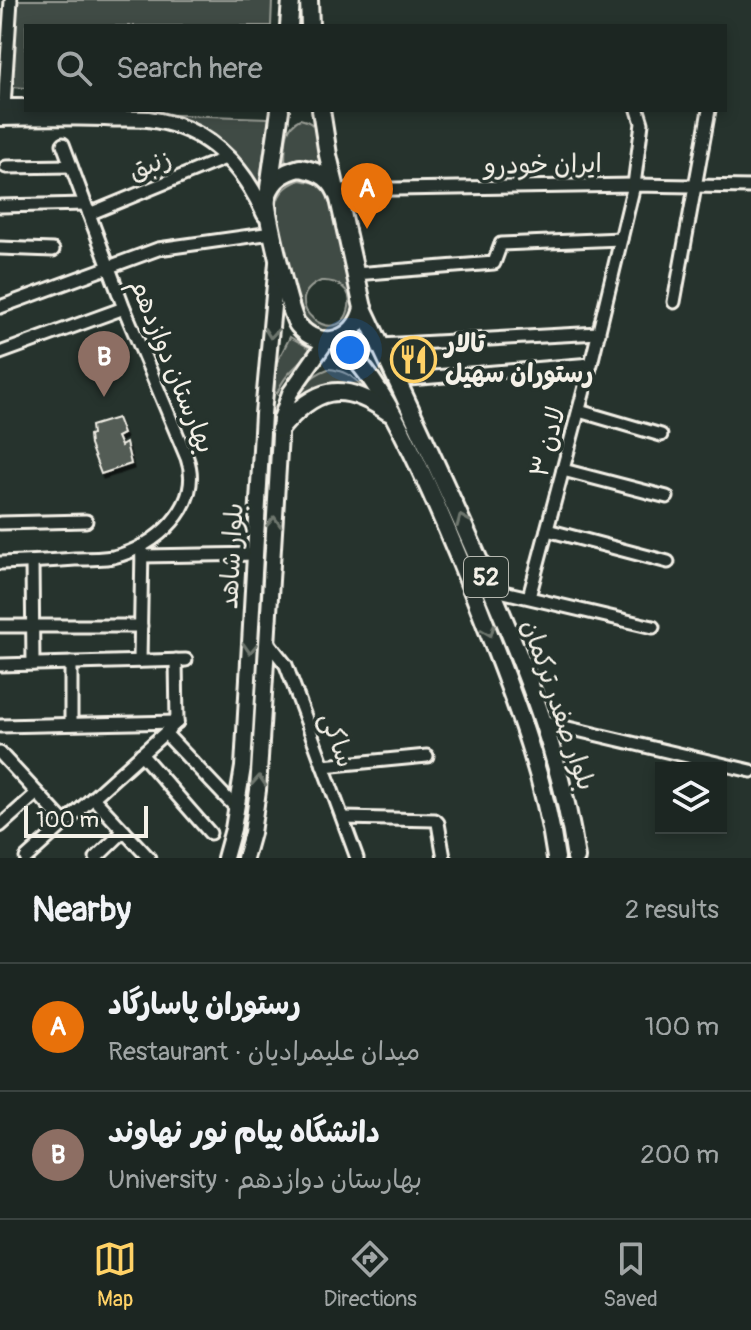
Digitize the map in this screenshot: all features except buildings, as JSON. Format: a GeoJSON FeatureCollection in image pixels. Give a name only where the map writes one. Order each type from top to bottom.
{"type":"FeatureCollection","features":[{"type":"Feature","properties":{"kind":"highway"},"geometry":{"type":"LineString","coordinates":[[289,24],[291,0]]}},
{"type":"Feature","properties":{"kind":"highway"},"geometry":{"type":"LineString","coordinates":[[309,0],[310,24]]}},
{"type":"Feature","properties":{"kind":"highway","name":"52"},"geometry":{"type":"LineString","coordinates":[[280,112],[266,203],[272,233],[294,321],[307,334],[333,340]]}},
{"type":"Feature","properties":{"kind":"highway","name":"52"},"geometry":{"type":"LineString","coordinates":[[321,112],[328,155],[363,308]]}},
{"type":"Feature","properties":{"kind":"highway"},"geometry":{"type":"LineString","coordinates":[[267,196],[279,177],[300,168],[323,175],[336,190]]}},
{"type":"Feature","properties":{"kind":"highway"},"geometry":{"type":"LineString","coordinates":[[333,340],[354,328],[363,308]]}},
{"type":"Feature","properties":{"kind":"highway","name":"بلوار صفدر ترکمان"},"geometry":{"type":"LineString","coordinates":[[363,308],[455,502],[517,651],[564,793],[576,858]]}},
{"type":"Feature","properties":{"kind":"highway","name":"بلوار صفدر ترکمان"},"geometry":{"type":"LineString","coordinates":[[333,340],[373,382],[393,415],[457,552],[504,672],[539,774],[556,858]]}},
{"type":"Feature","properties":{"kind":"highway"},"geometry":{"type":"LineString","coordinates":[[280,429],[307,402],[335,392],[361,397],[393,415]]}},
{"type":"Feature","properties":{"kind":"main road"},"geometry":{"type":"LineString","coordinates":[[2,112],[24,107]]}},
{"type":"Feature","properties":{"kind":"main road"},"geometry":{"type":"LineString","coordinates":[[2,112],[53,117],[147,119],[202,136],[228,157],[247,180],[272,233]]}},
{"type":"Feature","properties":{"kind":"main road","name":"بلوار شاهد"},"geometry":{"type":"LineString","coordinates":[[225,858],[237,809],[245,737],[263,414],[278,255]]}},
{"type":"Feature","properties":{"kind":"main road","name":"بلوار شاهد"},"geometry":{"type":"LineString","coordinates":[[246,857],[258,790],[284,405],[290,393],[333,340]]}},
{"type":"Feature","properties":{"kind":"street"},"geometry":{"type":"LineString","coordinates":[[2,112],[7,6]]}},
{"type":"Feature","properties":{"kind":"street","name":"لادن ۳"},"geometry":{"type":"LineString","coordinates":[[529,597],[599,333],[634,185],[642,123],[639,112]]}},
{"type":"Feature","properties":{"kind":"street"},"geometry":{"type":"LineString","coordinates":[[674,302],[709,112]]}},
{"type":"Feature","properties":{"kind":"street","name":"بهارستان دوازدهم"},"geometry":{"type":"LineString","coordinates":[[0,563],[111,557],[142,551],[177,515],[188,494],[191,476],[187,458],[124,308],[63,144]]}},
{"type":"Feature","properties":{"kind":"street","name":"زنبق"},"geometry":{"type":"LineString","coordinates":[[87,209],[228,157]]}},
{"type":"Feature","properties":{"kind":"street"},"geometry":{"type":"LineString","coordinates":[[6,167],[71,166]]}},
{"type":"Feature","properties":{"kind":"street","name":"ایران خودرو"},"geometry":{"type":"LineString","coordinates":[[336,190],[634,185],[751,187]]}},
{"type":"Feature","properties":{"kind":"street"},"geometry":{"type":"LineString","coordinates":[[0,206],[87,209]]}},
{"type":"Feature","properties":{"kind":"street"},"geometry":{"type":"LineString","coordinates":[[0,307],[158,249],[272,233]]}},
{"type":"Feature","properties":{"kind":"street"},"geometry":{"type":"LineString","coordinates":[[355,274],[494,263],[501,244],[621,239]]}},
{"type":"Feature","properties":{"kind":"street"},"geometry":{"type":"LineString","coordinates":[[0,248],[53,250]]}},
{"type":"Feature","properties":{"kind":"street"},"geometry":{"type":"LineString","coordinates":[[0,353],[124,308]]}},
{"type":"Feature","properties":{"kind":"street"},"geometry":{"type":"LineString","coordinates":[[380,345],[599,333]]}},
{"type":"Feature","properties":{"kind":"street"},"geometry":{"type":"LineString","coordinates":[[397,380],[591,364]]}},
{"type":"Feature","properties":{"kind":"street"},"geometry":{"type":"LineString","coordinates":[[579,411],[661,435]]}},
{"type":"Feature","properties":{"kind":"street"},"geometry":{"type":"LineString","coordinates":[[563,470],[667,497]]}},
{"type":"Feature","properties":{"kind":"street"},"geometry":{"type":"LineString","coordinates":[[0,523],[86,521]]}},
{"type":"Feature","properties":{"kind":"street"},"geometry":{"type":"LineString","coordinates":[[547,530],[668,562]]}},
{"type":"Feature","properties":{"kind":"street"},"geometry":{"type":"LineString","coordinates":[[140,661],[142,551],[256,554]]}},
{"type":"Feature","properties":{"kind":"street"},"geometry":{"type":"LineString","coordinates":[[32,562],[33,664]]}},
{"type":"Feature","properties":{"kind":"street"},"geometry":{"type":"LineString","coordinates":[[491,589],[653,627]]}},
{"type":"Feature","properties":{"kind":"street"},"geometry":{"type":"LineString","coordinates":[[0,626],[141,626]]}},
{"type":"Feature","properties":{"kind":"street","name":"ساکی"},"geometry":{"type":"LineString","coordinates":[[268,642],[286,665],[357,858]]}},
{"type":"Feature","properties":{"kind":"street"},"geometry":{"type":"LineString","coordinates":[[0,665],[181,660],[177,722],[26,858]]}},
{"type":"Feature","properties":{"kind":"street"},"geometry":{"type":"LineString","coordinates":[[71,663],[71,724]]}},
{"type":"Feature","properties":{"kind":"street"},"geometry":{"type":"LineString","coordinates":[[1,728],[177,722]]}},
{"type":"Feature","properties":{"kind":"street"},"geometry":{"type":"LineString","coordinates":[[543,722],[751,771]]}},
{"type":"Feature","properties":{"kind":"street"},"geometry":{"type":"LineString","coordinates":[[165,733],[237,809]]}},
{"type":"Feature","properties":{"kind":"street"},"geometry":{"type":"LineString","coordinates":[[0,753],[65,823]]}},
{"type":"Feature","properties":{"kind":"street"},"geometry":{"type":"LineString","coordinates":[[141,754],[210,833]]}},
{"type":"Feature","properties":{"kind":"street"},"geometry":{"type":"LineString","coordinates":[[323,766],[427,756]]}},
{"type":"Feature","properties":{"kind":"street"},"geometry":{"type":"LineString","coordinates":[[0,826],[37,793]]}},
{"type":"Feature","properties":{"kind":"street"},"geometry":{"type":"LineString","coordinates":[[93,798],[149,858]]}},
{"type":"Feature","properties":{"kind":"street"},"geometry":{"type":"LineString","coordinates":[[343,818],[435,820],[444,858]]}},
{"type":"Feature","properties":{"kind":"street"},"geometry":{"type":"LineString","coordinates":[[96,858],[124,831]]}},
{"type":"Feature","properties":{"kind":"shaded area"},"geometry":{"type":"Polygon","coordinates":[[[16,0],[272,0],[271,24],[24,24],[24,88],[11,87],[16,0]]]}},
{"type":"Feature","properties":{"kind":"shaded area"},"geometry":{"type":"Polygon","coordinates":[[[148,114],[269,118],[259,186],[242,166],[148,114]]]}},
{"type":"Feature","properties":{"kind":"shaded area"},"geometry":{"type":"Polygon","coordinates":[[[300,119],[317,130],[323,164],[297,160],[285,163],[288,132],[300,119]]]}},
{"type":"Feature","properties":{"kind":"shaded area"},"geometry":{"type":"Polygon","coordinates":[[[295,182],[316,183],[328,195],[356,299],[351,321],[331,332],[318,332],[306,325],[293,289],[276,205],[280,195],[295,182]],[[321,281],[308,290],[304,300],[306,311],[314,319],[324,325],[334,325],[343,320],[350,301],[342,287],[321,281]]]}},
{"type":"Feature","properties":{"kind":"shaded area"},"geometry":{"type":"Polygon","coordinates":[[[290,337],[313,350],[287,375],[277,394],[274,391],[276,364],[290,337]]]}},
{"type":"Feature","properties":{"kind":"shaded area"},"geometry":{"type":"Polygon","coordinates":[[[328,369],[347,374],[363,387],[335,384],[296,402],[308,382],[328,369]]]}},
{"type":"Feature","properties":{"kind":"place","name":"رستوران پاسارگاد"},"geometry":{"type":"Point","coordinates":[367,229]}},
{"type":"Feature","properties":{"kind":"place","name":"تالار رستوران سهیل"},"geometry":{"type":"Point","coordinates":[414,359]}},
{"type":"Feature","properties":{"kind":"place","name":"دانشگاه پیام نور نهاوند"},"geometry":{"type":"Point","coordinates":[104,397]}}]}
